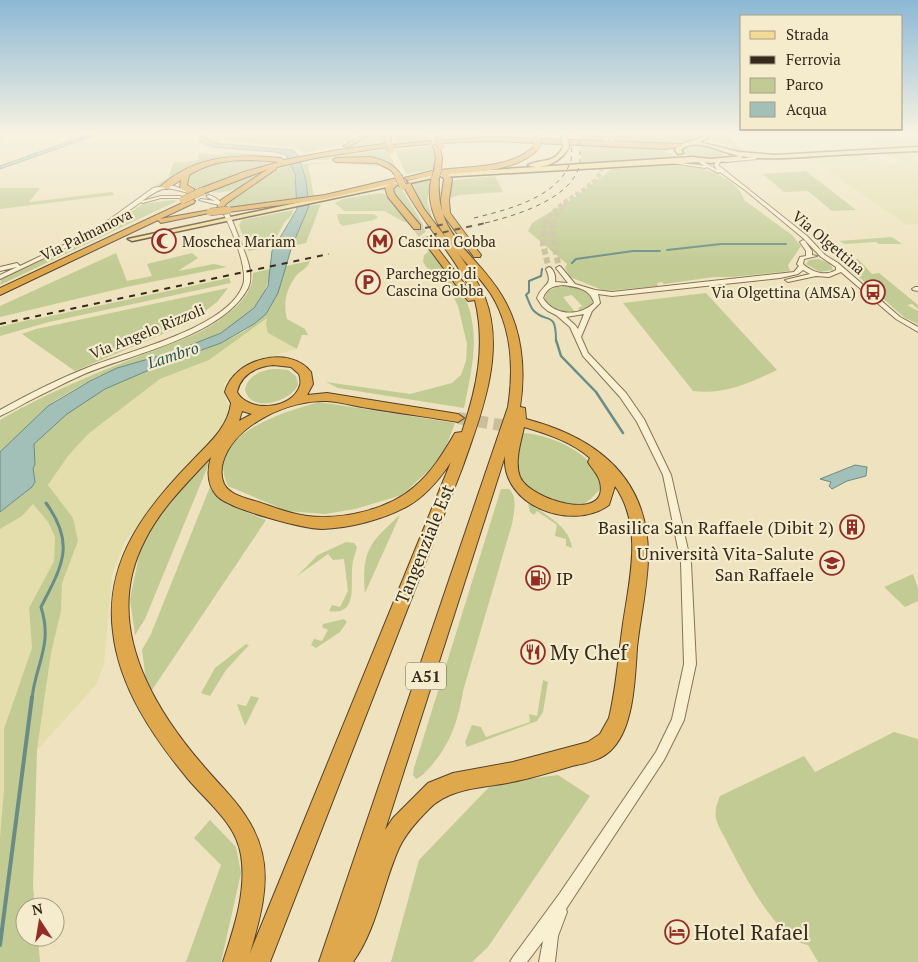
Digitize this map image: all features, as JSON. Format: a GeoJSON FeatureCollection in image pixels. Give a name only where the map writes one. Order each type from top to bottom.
{"type":"FeatureCollection","features":[{"type":"Feature","properties":{"kind":"highway"},"geometry":{"type":"LineString","coordinates":[[164,187],[183,177]]}},
{"type":"Feature","properties":{"kind":"highway"},"geometry":{"type":"LineString","coordinates":[[185,177],[183,186],[190,192]]}},
{"type":"Feature","properties":{"kind":"highway","name":"Via Palmanova"},"geometry":{"type":"LineString","coordinates":[[208,193],[218,184],[237,177]]}},
{"type":"Feature","properties":{"kind":"highway","name":"Via Palmanova"},"geometry":{"type":"LineString","coordinates":[[0,286],[182,200],[208,193],[241,177]]}},
{"type":"Feature","properties":{"kind":"highway"},"geometry":{"type":"LineString","coordinates":[[225,211],[224,202],[262,177]]}},
{"type":"Feature","properties":{"kind":"highway"},"geometry":{"type":"LineString","coordinates":[[399,177],[403,182]]}},
{"type":"Feature","properties":{"kind":"highway","name":"Tangenziale Est"},"geometry":{"type":"LineString","coordinates":[[258,962],[456,466],[463,416],[486,365],[482,306],[474,285],[424,217],[401,177]]}},
{"type":"Feature","properties":{"kind":"highway"},"geometry":{"type":"LineString","coordinates":[[108,240],[158,222],[210,212],[294,204],[429,177]]}},
{"type":"Feature","properties":{"kind":"highway","name":"A51"},"geometry":{"type":"LineString","coordinates":[[331,962],[510,422],[517,390],[516,349],[501,294],[490,274],[446,213],[439,177]]}},
{"type":"Feature","properties":{"kind":"highway"},"geometry":{"type":"LineString","coordinates":[[208,193],[232,191],[257,180]]}},
{"type":"Feature","properties":{"kind":"highway"},"geometry":{"type":"LineString","coordinates":[[403,182],[389,187],[391,194],[417,226]]}},
{"type":"Feature","properties":{"kind":"highway"},"geometry":{"type":"LineString","coordinates":[[338,198],[379,192],[391,194]]}},
{"type":"Feature","properties":{"kind":"highway","name":"Via Palmanova"},"geometry":{"type":"LineString","coordinates":[[0,294],[108,240],[182,200]]}},
{"type":"Feature","properties":{"kind":"highway"},"geometry":{"type":"LineString","coordinates":[[0,294],[92,254],[132,239]]}},
{"type":"Feature","properties":{"kind":"highway"},"geometry":{"type":"LineString","coordinates":[[426,239],[465,288],[484,329]]}},
{"type":"Feature","properties":{"kind":"highway"},"geometry":{"type":"LineString","coordinates":[[271,410],[250,410],[237,403],[231,395],[233,383],[243,372],[259,364],[273,361],[290,362],[300,367],[308,379],[323,389],[336,393],[463,416]]}},
{"type":"Feature","properties":{"kind":"highway"},"geometry":{"type":"LineString","coordinates":[[294,400],[304,390],[308,379]]}},
{"type":"Feature","properties":{"kind":"highway"},"geometry":{"type":"LineString","coordinates":[[338,962],[355,939],[390,843],[400,826],[422,800],[435,790],[453,783],[522,770],[593,751],[607,741],[618,721],[640,557],[634,510],[620,479],[597,455],[564,435],[526,426],[564,441],[594,462],[602,471],[607,482],[608,493],[604,501],[587,510],[564,510],[534,498],[519,488],[514,479],[512,465],[521,410],[520,394],[517,390]]}},
{"type":"Feature","properties":{"kind":"highway"},"geometry":{"type":"LineString","coordinates":[[327,397],[463,416],[434,475],[409,499],[378,512],[314,523],[289,519],[236,500],[223,493],[216,481],[214,471],[216,462],[231,436],[246,423],[294,400],[327,397]]}},
{"type":"Feature","properties":{"kind":"highway"},"geometry":{"type":"LineString","coordinates":[[235,962],[251,900],[253,863],[249,840],[240,824],[175,749],[143,702],[123,646],[119,605],[126,565],[139,536],[161,504],[230,426],[236,414],[237,403]]}},
{"type":"Feature","properties":{"kind":"main road"},"geometry":{"type":"LineString","coordinates":[[314,200],[338,198],[403,182]]}},
{"type":"Feature","properties":{"kind":"main road"},"geometry":{"type":"LineString","coordinates":[[132,239],[220,219],[225,211]]}},
{"type":"Feature","properties":{"kind":"street","name":"Via Olgettina"},"geometry":{"type":"LineString","coordinates":[[724,177],[739,187],[799,238],[809,251],[808,256]]}},
{"type":"Feature","properties":{"kind":"street","name":"Via Olgettina"},"geometry":{"type":"LineString","coordinates":[[730,177],[798,231],[825,258],[839,267],[898,318],[918,330]]}},
{"type":"Feature","properties":{"kind":"street"},"geometry":{"type":"LineString","coordinates":[[0,277],[11,269],[90,235],[150,194],[154,189],[164,187],[190,192]]}},
{"type":"Feature","properties":{"kind":"street","name":"Via Angelo Rizzoli"},"geometry":{"type":"LineString","coordinates":[[0,412],[83,372],[194,330],[225,312],[240,296],[248,279],[225,211],[216,198],[208,193]]}},
{"type":"Feature","properties":{"kind":"street"},"geometry":{"type":"LineString","coordinates":[[129,208],[164,197],[182,200]]}},
{"type":"Feature","properties":{"kind":"street"},"geometry":{"type":"LineString","coordinates":[[201,200],[213,202],[225,211]]}},
{"type":"Feature","properties":{"kind":"street"},"geometry":{"type":"LineString","coordinates":[[816,274],[802,267],[800,261],[808,256],[825,258]]}},
{"type":"Feature","properties":{"kind":"street"},"geometry":{"type":"LineString","coordinates":[[518,962],[565,898],[660,756],[682,706],[690,664],[686,563],[667,475],[641,421],[623,395],[582,350],[578,336],[572,326],[557,312],[544,305],[540,298],[542,291],[551,285],[572,284],[591,291],[612,294],[780,276],[799,271],[802,267]]}},
{"type":"Feature","properties":{"kind":"street"},"geometry":{"type":"LineString","coordinates":[[578,336],[590,311],[597,303],[611,299],[788,280],[816,274],[833,275],[838,273],[839,267]]}},
{"type":"Feature","properties":{"kind":"street"},"geometry":{"type":"LineString","coordinates":[[559,268],[572,284]]}},
{"type":"Feature","properties":{"kind":"street"},"geometry":{"type":"LineString","coordinates":[[0,269],[11,269]]}},
{"type":"Feature","properties":{"kind":"street"},"geometry":{"type":"LineString","coordinates":[[550,269],[553,275],[551,285]]}},
{"type":"Feature","properties":{"kind":"street","name":"Via Olgettina"},"geometry":{"type":"LineString","coordinates":[[833,275],[847,278],[862,286]]}},
{"type":"Feature","properties":{"kind":"street"},"geometry":{"type":"LineString","coordinates":[[591,291],[595,295],[597,303]]}},
{"type":"Feature","properties":{"kind":"street"},"geometry":{"type":"LineString","coordinates":[[557,312],[574,314],[590,311]]}},
{"type":"Feature","properties":{"kind":"street"},"geometry":{"type":"LineString","coordinates":[[547,962],[551,936],[565,898]]}},
{"type":"Feature","properties":{"kind":"shaded area"},"geometry":{"type":"Polygon","coordinates":[[[837,177],[918,177],[918,224],[907,225],[837,177]]]}},
{"type":"Feature","properties":{"kind":"shaded area"},"geometry":{"type":"Polygon","coordinates":[[[268,317],[268,333],[297,349],[248,363],[235,371],[224,384],[226,402],[230,407],[230,416],[125,541],[112,575],[104,664],[96,685],[37,750],[51,653],[61,611],[62,583],[78,541],[73,518],[48,486],[68,456],[88,434],[160,379],[209,360],[268,317]]]}},
{"type":"Feature","properties":{"kind":"shaded area"},"geometry":{"type":"Polygon","coordinates":[[[33,504],[48,522],[55,537],[54,561],[29,608],[32,648],[4,729],[4,789],[0,837],[0,529],[22,516],[33,504]]]}},
{"type":"Feature","properties":{"kind":"green space"},"geometry":{"type":"Polygon","coordinates":[[[169,177],[181,177],[152,188],[169,177]]]}},
{"type":"Feature","properties":{"kind":"green space"},"geometry":{"type":"Polygon","coordinates":[[[188,177],[228,177],[197,190],[190,184],[184,186],[188,177]]]}},
{"type":"Feature","properties":{"kind":"green space"},"geometry":{"type":"Polygon","coordinates":[[[258,177],[235,189],[211,192],[242,178],[258,177]]]}},
{"type":"Feature","properties":{"kind":"green space"},"geometry":{"type":"Polygon","coordinates":[[[266,177],[294,177],[297,200],[227,209],[228,203],[266,177]]]}},
{"type":"Feature","properties":{"kind":"green space"},"geometry":{"type":"Polygon","coordinates":[[[304,177],[310,177],[314,196],[308,197],[304,177]]]}},
{"type":"Feature","properties":{"kind":"green space"},"geometry":{"type":"Polygon","coordinates":[[[495,177],[503,192],[459,195],[451,198],[450,183],[455,180],[495,177]]]}},
{"type":"Feature","properties":{"kind":"green space"},"geometry":{"type":"Polygon","coordinates":[[[602,177],[723,177],[735,185],[741,192],[744,200],[792,235],[801,246],[788,265],[790,271],[714,277],[664,284],[662,282],[657,283],[658,286],[605,291],[570,277],[565,268],[567,264],[528,231],[532,223],[574,198],[602,177]]]}},
{"type":"Feature","properties":{"kind":"green space"},"geometry":{"type":"Polygon","coordinates":[[[766,177],[814,177],[856,210],[832,211],[808,191],[784,192],[766,177]]]}},
{"type":"Feature","properties":{"kind":"green space"},"geometry":{"type":"Polygon","coordinates":[[[431,180],[427,201],[434,224],[426,217],[411,184],[431,180]]]}},
{"type":"Feature","properties":{"kind":"green space"},"geometry":{"type":"Polygon","coordinates":[[[400,186],[424,226],[421,227],[393,193],[393,189],[400,186]]]}},
{"type":"Feature","properties":{"kind":"green space"},"geometry":{"type":"Polygon","coordinates":[[[0,188],[40,188],[29,202],[112,192],[114,195],[0,209],[0,188]]]}},
{"type":"Feature","properties":{"kind":"green space"},"geometry":{"type":"Polygon","coordinates":[[[379,193],[386,194],[408,222],[404,222],[384,211],[344,211],[335,203],[343,199],[379,193]]]}},
{"type":"Feature","properties":{"kind":"green space"},"geometry":{"type":"Polygon","coordinates":[[[177,201],[0,285],[1,279],[95,236],[143,204],[177,201]]]}},
{"type":"Feature","properties":{"kind":"green space"},"geometry":{"type":"Polygon","coordinates":[[[321,204],[306,243],[292,246],[309,206],[321,204]]]}},
{"type":"Feature","properties":{"kind":"green space"},"geometry":{"type":"Polygon","coordinates":[[[293,210],[292,215],[284,223],[276,238],[260,249],[248,251],[239,225],[242,220],[293,210]]]}},
{"type":"Feature","properties":{"kind":"green space"},"geometry":{"type":"Polygon","coordinates":[[[337,214],[374,214],[378,217],[374,220],[343,226],[339,223],[337,214]]]}},
{"type":"Feature","properties":{"kind":"green space"},"geometry":{"type":"Polygon","coordinates":[[[892,237],[902,244],[879,244],[876,242],[845,244],[839,241],[892,237]]]}},
{"type":"Feature","properties":{"kind":"green space"},"geometry":{"type":"Polygon","coordinates":[[[427,250],[439,258],[460,288],[468,304],[472,320],[473,354],[464,408],[338,388],[326,382],[410,394],[452,383],[461,375],[466,361],[467,344],[458,306],[448,286],[432,275],[423,262],[424,255],[428,252],[427,250]]]}},
{"type":"Feature","properties":{"kind":"green space"},"geometry":{"type":"Polygon","coordinates":[[[116,253],[127,281],[152,276],[147,264],[192,253],[198,258],[178,271],[214,264],[227,267],[131,286],[0,317],[0,306],[116,253]]]}},
{"type":"Feature","properties":{"kind":"green space"},"geometry":{"type":"Polygon","coordinates":[[[818,259],[830,263],[833,270],[820,272],[806,264],[809,260],[818,259]]]}},
{"type":"Feature","properties":{"kind":"green space"},"geometry":{"type":"Polygon","coordinates":[[[858,259],[872,274],[879,273],[918,305],[918,309],[912,304],[907,305],[918,311],[918,324],[905,318],[841,261],[858,259]]]}},
{"type":"Feature","properties":{"kind":"green space"},"geometry":{"type":"Polygon","coordinates":[[[310,261],[293,281],[286,297],[287,319],[305,329],[308,335],[302,335],[297,349],[268,333],[267,318],[209,360],[160,379],[88,434],[68,456],[48,485],[73,518],[78,541],[62,583],[61,611],[51,653],[37,750],[34,897],[15,897],[15,947],[39,947],[40,962],[0,962],[0,837],[4,789],[4,729],[32,648],[29,608],[54,561],[55,537],[48,522],[33,504],[22,516],[0,529],[0,512],[32,487],[35,482],[33,468],[35,465],[34,444],[60,418],[94,396],[131,377],[210,347],[243,332],[260,319],[270,305],[286,266],[310,261]]]}},
{"type":"Feature","properties":{"kind":"green space"},"geometry":{"type":"Polygon","coordinates":[[[270,269],[262,295],[246,315],[224,331],[197,343],[112,371],[89,381],[47,407],[0,452],[0,420],[68,385],[182,340],[213,325],[228,314],[243,299],[250,287],[253,273],[270,269]]]}},
{"type":"Feature","properties":{"kind":"green space"},"geometry":{"type":"Polygon","coordinates":[[[229,278],[231,283],[49,322],[0,336],[0,327],[229,278]]]}},
{"type":"Feature","properties":{"kind":"green space"},"geometry":{"type":"Polygon","coordinates":[[[569,286],[585,290],[593,299],[591,306],[580,310],[578,308],[582,306],[572,295],[563,297],[575,312],[557,310],[547,302],[545,298],[548,291],[557,287],[569,286]]]}},
{"type":"Feature","properties":{"kind":"green space"},"geometry":{"type":"Polygon","coordinates":[[[228,288],[217,302],[191,322],[75,371],[22,334],[36,329],[228,288]]]}},
{"type":"Feature","properties":{"kind":"green space"},"geometry":{"type":"Polygon","coordinates":[[[706,293],[777,370],[726,390],[693,391],[623,303],[706,293]]]}},
{"type":"Feature","properties":{"kind":"green space"},"geometry":{"type":"Polygon","coordinates":[[[288,370],[296,376],[298,385],[294,391],[270,403],[254,401],[248,397],[245,389],[254,376],[262,371],[288,370]]]}},
{"type":"Feature","properties":{"kind":"green space"},"geometry":{"type":"Polygon","coordinates":[[[319,402],[455,423],[444,452],[428,471],[402,495],[355,509],[325,514],[287,511],[228,486],[223,468],[227,453],[237,440],[251,429],[268,420],[286,412],[319,402]]]}},
{"type":"Feature","properties":{"kind":"green space"},"geometry":{"type":"Polygon","coordinates":[[[523,433],[547,438],[573,449],[592,466],[599,476],[601,488],[583,504],[571,506],[553,501],[536,492],[521,480],[516,473],[523,433]]]}},
{"type":"Feature","properties":{"kind":"green space"},"geometry":{"type":"Polygon","coordinates":[[[212,456],[145,619],[135,635],[130,599],[141,546],[161,512],[212,456]]]}},
{"type":"Feature","properties":{"kind":"green space"},"geometry":{"type":"Polygon","coordinates":[[[210,487],[226,504],[266,520],[148,696],[142,650],[151,634],[210,487]]]}},
{"type":"Feature","properties":{"kind":"green space"},"geometry":{"type":"Polygon","coordinates":[[[501,489],[509,489],[514,496],[515,505],[512,524],[463,691],[459,712],[453,731],[444,749],[424,774],[416,779],[413,775],[414,768],[501,489]]]}},
{"type":"Feature","properties":{"kind":"green space"},"geometry":{"type":"Polygon","coordinates":[[[528,503],[555,521],[567,533],[572,548],[566,546],[566,539],[555,536],[557,525],[537,511],[534,515],[530,512],[528,503]]]}},
{"type":"Feature","properties":{"kind":"green space"},"geometry":{"type":"Polygon","coordinates":[[[400,515],[365,593],[366,557],[370,548],[381,533],[400,515]]]}},
{"type":"Feature","properties":{"kind":"green space"},"geometry":{"type":"Polygon","coordinates":[[[346,542],[354,543],[357,547],[352,565],[351,599],[344,609],[329,611],[332,605],[340,607],[348,591],[344,559],[333,560],[328,554],[297,576],[318,555],[346,542]]]}},
{"type":"Feature","properties":{"kind":"green space"},"geometry":{"type":"Polygon","coordinates":[[[913,574],[918,588],[918,601],[905,607],[884,587],[913,574]]]}},
{"type":"Feature","properties":{"kind":"green space"},"geometry":{"type":"Polygon","coordinates":[[[344,619],[347,622],[340,632],[316,648],[311,645],[314,639],[322,641],[328,630],[322,627],[323,624],[344,619]]]}},
{"type":"Feature","properties":{"kind":"green space"},"geometry":{"type":"Polygon","coordinates":[[[246,644],[249,645],[226,670],[210,696],[201,693],[215,668],[246,644]]]}},
{"type":"Feature","properties":{"kind":"green space"},"geometry":{"type":"Polygon","coordinates":[[[543,680],[548,682],[543,712],[537,721],[467,747],[465,742],[472,725],[481,727],[486,737],[530,722],[529,714],[537,716],[543,680]]]}},
{"type":"Feature","properties":{"kind":"green space"},"geometry":{"type":"Polygon","coordinates":[[[251,696],[259,698],[245,726],[237,704],[246,706],[251,696]]]}},
{"type":"Feature","properties":{"kind":"green space"},"geometry":{"type":"Polygon","coordinates":[[[894,732],[918,739],[918,962],[818,962],[808,945],[795,939],[781,928],[757,896],[718,824],[716,816],[717,805],[720,796],[804,756],[815,772],[894,732]]]}},
{"type":"Feature","properties":{"kind":"green space"},"geometry":{"type":"Polygon","coordinates":[[[558,775],[590,796],[488,947],[472,962],[391,962],[419,860],[492,784],[558,775]]]}},
{"type":"Feature","properties":{"kind":"green space"},"geometry":{"type":"Polygon","coordinates":[[[210,820],[236,847],[241,873],[221,962],[186,962],[221,865],[194,838],[210,820]]]}},
{"type":"Feature","properties":{"kind":"water","name":"Lambro"},"geometry":{"type":"Polygon","coordinates":[[[295,177],[305,177],[309,206],[292,246],[278,293],[266,314],[254,324],[221,343],[163,364],[105,389],[67,414],[34,444],[35,465],[33,468],[35,482],[32,487],[0,512],[0,452],[48,406],[90,381],[117,368],[173,352],[221,333],[254,308],[268,286],[272,251],[297,209],[295,177]]]}},
{"type":"Feature","properties":{"kind":"water"},"geometry":{"type":"Polygon","coordinates":[[[855,465],[867,467],[866,476],[847,481],[832,489],[829,486],[831,482],[820,479],[855,465]]]}},
{"type":"Feature","properties":{"kind":"waterway"},"geometry":{"type":"LineString","coordinates":[[667,250],[721,244],[786,244]]}},
{"type":"Feature","properties":{"kind":"waterway"},"geometry":{"type":"LineString","coordinates":[[572,263],[576,259],[633,251],[660,251]]}},
{"type":"Feature","properties":{"kind":"waterway"},"geometry":{"type":"LineString","coordinates":[[542,269],[541,276],[529,281],[529,292],[526,295],[533,310],[542,317],[552,321],[556,331],[556,340]]}},
{"type":"Feature","properties":{"kind":"waterway"},"geometry":{"type":"LineString","coordinates":[[556,340],[561,356],[596,392],[623,433]]}},
{"type":"Feature","properties":{"kind":"waterway"},"geometry":{"type":"LineString","coordinates":[[32,698],[44,643],[45,632],[41,607],[55,579],[63,555],[61,531],[46,503]]}},
{"type":"Feature","properties":{"kind":"waterway"},"geometry":{"type":"LineString","coordinates":[[0,945],[32,697]]}},
{"type":"Feature","properties":{"kind":"tunnel"},"geometry":{"type":"LineString","coordinates":[[545,223],[558,207],[592,184],[598,177]]}},
{"type":"Feature","properties":{"kind":"tunnel"},"geometry":{"type":"LineString","coordinates":[[191,191],[213,194]]}},
{"type":"Feature","properties":{"kind":"tunnel"},"geometry":{"type":"LineString","coordinates":[[553,223],[559,211],[566,204]]}},
{"type":"Feature","properties":{"kind":"tunnel"},"geometry":{"type":"LineString","coordinates":[[546,222],[543,244],[549,269]]}},
{"type":"Feature","properties":{"kind":"tunnel"},"geometry":{"type":"LineString","coordinates":[[554,222],[552,234],[559,268]]}},
{"type":"Feature","properties":{"kind":"tunnel"},"geometry":{"type":"LineString","coordinates":[[417,227],[426,239]]}},
{"type":"Feature","properties":{"kind":"tunnel"},"geometry":{"type":"LineString","coordinates":[[458,418],[525,429]]}},
{"type":"Feature","properties":{"kind":"railway"},"geometry":{"type":"LineString","coordinates":[[474,218],[529,201],[542,194],[561,177]]}},
{"type":"Feature","properties":{"kind":"railway"},"geometry":{"type":"LineString","coordinates":[[485,223],[511,216],[539,205],[564,189],[574,177]]}},
{"type":"Feature","properties":{"kind":"railway"},"geometry":{"type":"LineString","coordinates":[[431,235],[490,222]]}},
{"type":"Feature","properties":{"kind":"railway"},"geometry":{"type":"LineString","coordinates":[[425,228],[445,224]]}},
{"type":"Feature","properties":{"kind":"railway"},"geometry":{"type":"LineString","coordinates":[[0,324],[329,254]]}},
{"type":"Feature","properties":{"kind":"place","name":"Moschea Mariam"},"geometry":{"type":"Point","coordinates":[164,241]}},
{"type":"Feature","properties":{"kind":"place","name":"Cascina Gobba"},"geometry":{"type":"Point","coordinates":[380,241]}},
{"type":"Feature","properties":{"kind":"place","name":"Parcheggio di Cascina Gobba"},"geometry":{"type":"Point","coordinates":[368,282]}},
{"type":"Feature","properties":{"kind":"place","name":"Via Olgettina (AMSA)"},"geometry":{"type":"Point","coordinates":[873,292]}},
{"type":"Feature","properties":{"kind":"place","name":"Basilica San Raffaele (Dibit 2)"},"geometry":{"type":"Point","coordinates":[852,527]}},
{"type":"Feature","properties":{"kind":"place","name":"Università Vita-Salute San Raffaele"},"geometry":{"type":"Point","coordinates":[832,563]}},
{"type":"Feature","properties":{"kind":"place","name":"IP"},"geometry":{"type":"Point","coordinates":[538,578]}},
{"type":"Feature","properties":{"kind":"place","name":"My Chef"},"geometry":{"type":"Point","coordinates":[533,652]}},
{"type":"Feature","properties":{"kind":"place","name":"Hotel Rafael"},"geometry":{"type":"Point","coordinates":[677,932]}}]}
